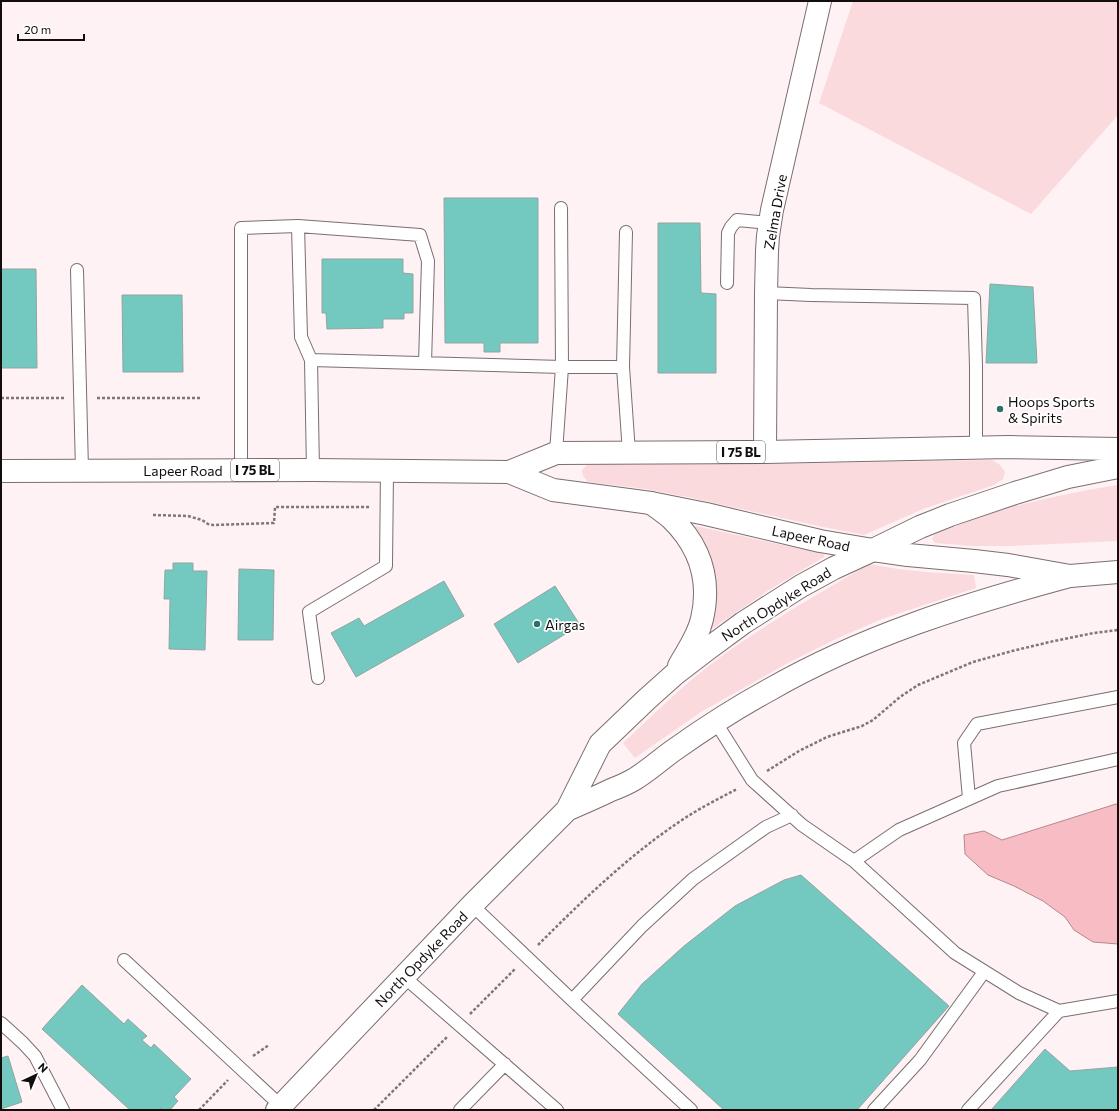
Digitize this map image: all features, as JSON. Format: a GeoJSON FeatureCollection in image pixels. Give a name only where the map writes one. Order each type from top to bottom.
{"type":"FeatureCollection","features":[{"type":"Feature","properties":{"kind":"main road","name":"Zelma Drive"},"geometry":{"type":"LineString","coordinates":[[765,452],[766,293],[768,236],[820,1]]}},
{"type":"Feature","properties":{"kind":"main road","name":"Lapeer Road"},"geometry":{"type":"LineString","coordinates":[[509,472],[556,453],[765,452],[1009,447],[1118,449]]}},
{"type":"Feature","properties":{"kind":"main road","name":"North Opdyke Road"},"geometry":{"type":"LineString","coordinates":[[279,1108],[403,976],[567,810],[600,744],[675,674],[743,623],[800,586],[920,527],[950,514],[1068,477],[1118,467]]}},
{"type":"Feature","properties":{"kind":"main road","name":"Lapeer Road"},"geometry":{"type":"LineString","coordinates":[[1,470],[313,470],[509,472],[553,490],[651,503],[706,514],[820,541],[873,550],[908,555],[974,560],[1070,576],[1118,572]]}},
{"type":"Feature","properties":{"kind":"main road"},"geometry":{"type":"LineString","coordinates":[[651,503],[671,518],[687,536],[698,556],[705,577],[706,598],[702,620],[693,643],[675,674]]}},
{"type":"Feature","properties":{"kind":"main road","name":"North Opdyke Road"},"geometry":{"type":"LineString","coordinates":[[567,810],[634,780],[673,750],[716,721],[810,667],[889,633],[930,618],[1018,590],[1070,576]]}},
{"type":"Feature","properties":{"kind":"lane"},"geometry":{"type":"LineString","coordinates":[[556,453],[562,367],[562,208]]}},
{"type":"Feature","properties":{"kind":"lane"},"geometry":{"type":"LineString","coordinates":[[728,283],[728,233],[731,227],[737,220],[770,222]]}},
{"type":"Feature","properties":{"kind":"lane"},"geometry":{"type":"LineString","coordinates":[[241,470],[241,228],[298,226],[420,235],[428,261],[425,363]]}},
{"type":"Feature","properties":{"kind":"lane"},"geometry":{"type":"LineString","coordinates":[[298,226],[301,337],[312,360],[313,470]]}},
{"type":"Feature","properties":{"kind":"lane"},"geometry":{"type":"LineString","coordinates":[[626,232],[623,367],[629,453]]}},
{"type":"Feature","properties":{"kind":"lane"},"geometry":{"type":"LineString","coordinates":[[77,270],[82,470]]}},
{"type":"Feature","properties":{"kind":"lane"},"geometry":{"type":"LineString","coordinates":[[766,293],[974,298],[976,448]]}},
{"type":"Feature","properties":{"kind":"lane"},"geometry":{"type":"LineString","coordinates":[[312,360],[562,367],[623,367]]}},
{"type":"Feature","properties":{"kind":"lane"},"geometry":{"type":"LineString","coordinates":[[318,678],[309,612],[386,566],[387,471]]}},
{"type":"Feature","properties":{"kind":"lane"},"geometry":{"type":"LineString","coordinates":[[970,798],[964,743],[977,724],[1118,697]]}},
{"type":"Feature","properties":{"kind":"lane"},"geometry":{"type":"LineString","coordinates":[[716,721],[752,780],[802,825],[854,862],[955,953],[1019,993],[1059,1011],[1118,1001]]}},
{"type":"Feature","properties":{"kind":"lane"},"geometry":{"type":"LineString","coordinates":[[854,862],[899,830],[998,786],[1118,759]]}},
{"type":"Feature","properties":{"kind":"lane"},"geometry":{"type":"LineString","coordinates":[[572,1000],[642,926],[693,879],[766,827],[792,815]]}},
{"type":"Feature","properties":{"kind":"lane"},"geometry":{"type":"LineString","coordinates":[[472,905],[691,1110]]}},
{"type":"Feature","properties":{"kind":"lane"},"geometry":{"type":"LineString","coordinates":[[124,960],[279,1108]]}},
{"type":"Feature","properties":{"kind":"lane"},"geometry":{"type":"LineString","coordinates":[[874,1110],[920,1060],[984,972]]}},
{"type":"Feature","properties":{"kind":"lane"},"geometry":{"type":"LineString","coordinates":[[403,976],[558,1110]]}},
{"type":"Feature","properties":{"kind":"lane"},"geometry":{"type":"LineString","coordinates":[[968,1110],[1059,1011]]}},
{"type":"Feature","properties":{"kind":"lane"},"geometry":{"type":"LineString","coordinates":[[1,1023],[35,1056],[62,1110]]}},
{"type":"Feature","properties":{"kind":"lane"},"geometry":{"type":"LineString","coordinates":[[460,1110],[505,1064]]}},
{"type":"Feature","properties":{"kind":"path"},"geometry":{"type":"LineString","coordinates":[[1,398],[201,398]]}},
{"type":"Feature","properties":{"kind":"path"},"geometry":{"type":"LineString","coordinates":[[154,515],[188,516],[213,525],[274,523],[275,508],[387,507]]}},
{"type":"Feature","properties":{"kind":"path"},"geometry":{"type":"LineString","coordinates":[[769,770],[799,751],[827,738],[862,726],[873,720],[900,697],[918,685],[973,662],[1054,641],[1118,630]]}},
{"type":"Feature","properties":{"kind":"path"},"geometry":{"type":"LineString","coordinates":[[537,947],[581,902],[618,868],[649,843],[685,818],[737,789]]}},
{"type":"Feature","properties":{"kind":"path"},"geometry":{"type":"LineString","coordinates":[[467,1017],[516,968]]}},
{"type":"Feature","properties":{"kind":"path"},"geometry":{"type":"LineString","coordinates":[[374,1110],[449,1034]]}},
{"type":"Feature","properties":{"kind":"path"},"geometry":{"type":"LineString","coordinates":[[252,1057],[269,1045]]}},
{"type":"Feature","properties":{"kind":"path"},"geometry":{"type":"LineString","coordinates":[[199,1110],[228,1080]]}},
{"type":"Feature","properties":{"kind":"shaded area"},"geometry":{"type":"Polygon","coordinates":[[[853,1],[1118,1],[1118,115],[1031,214],[819,103],[853,1]]]}},
{"type":"Feature","properties":{"kind":"shaded area"},"geometry":{"type":"Polygon","coordinates":[[[992,460],[1000,465],[1005,472],[1003,479],[994,485],[923,509],[864,535],[646,489],[588,482],[583,476],[582,470],[587,465],[593,463],[765,464],[992,460]]]}},
{"type":"Feature","properties":{"kind":"shaded area"},"geometry":{"type":"Polygon","coordinates":[[[1118,485],[1118,541],[1013,546],[971,546],[935,543],[932,539],[934,535],[940,532],[1018,505],[1051,497],[1118,485]]]}},
{"type":"Feature","properties":{"kind":"shaded area"},"geometry":{"type":"Polygon","coordinates":[[[696,526],[824,554],[824,557],[769,590],[710,630],[708,629],[716,599],[714,571],[708,553],[695,528],[696,526]]]}},
{"type":"Feature","properties":{"kind":"shaded area"},"geometry":{"type":"Polygon","coordinates":[[[869,564],[926,572],[974,575],[976,588],[882,619],[838,638],[786,664],[701,712],[635,758],[623,743],[682,688],[719,658],[774,621],[869,564]]]}},
{"type":"Feature","properties":{"kind":"shaded area"},"geometry":{"type":"Polygon","coordinates":[[[1116,804],[1118,805],[1118,944],[1093,942],[1074,930],[1065,917],[1043,901],[988,875],[965,854],[964,835],[984,831],[1002,840],[1116,804]]]}},
{"type":"Feature","properties":{"kind":"building"},"geometry":{"type":"Polygon","coordinates":[[[444,198],[538,198],[538,343],[500,343],[500,352],[484,352],[484,343],[445,343],[444,198]]]}},
{"type":"Feature","properties":{"kind":"building"},"geometry":{"type":"Polygon","coordinates":[[[658,223],[700,223],[701,293],[716,294],[716,373],[658,373],[658,223]]]}},
{"type":"Feature","properties":{"kind":"building"},"geometry":{"type":"Polygon","coordinates":[[[322,259],[403,259],[403,273],[413,274],[413,313],[404,313],[404,319],[383,319],[383,328],[327,329],[326,313],[322,313],[322,259]]]}},
{"type":"Feature","properties":{"kind":"building"},"geometry":{"type":"Polygon","coordinates":[[[1,269],[36,269],[37,368],[1,368],[1,269]]]}},
{"type":"Feature","properties":{"kind":"building"},"geometry":{"type":"Polygon","coordinates":[[[990,284],[1033,287],[1037,363],[986,363],[990,284]]]}},
{"type":"Feature","properties":{"kind":"building"},"geometry":{"type":"Polygon","coordinates":[[[122,295],[182,295],[183,372],[123,372],[122,295]]]}},
{"type":"Feature","properties":{"kind":"building"},"geometry":{"type":"Polygon","coordinates":[[[173,563],[193,563],[193,571],[207,571],[205,650],[169,649],[170,599],[164,599],[165,570],[173,570],[173,563]]]}},
{"type":"Feature","properties":{"kind":"building"},"geometry":{"type":"Polygon","coordinates":[[[239,569],[274,570],[273,640],[238,640],[239,569]]]}},
{"type":"Feature","properties":{"kind":"building"},"geometry":{"type":"Polygon","coordinates":[[[444,581],[464,616],[356,677],[331,633],[359,618],[364,626],[444,581]]]}},
{"type":"Feature","properties":{"kind":"building","name":"Airgas"},"geometry":{"type":"Polygon","coordinates":[[[555,586],[580,625],[518,663],[494,624],[555,586]]]}},
{"type":"Feature","properties":{"kind":"building"},"geometry":{"type":"Polygon","coordinates":[[[801,875],[949,1006],[857,1110],[724,1110],[618,1014],[642,984],[684,946],[735,906],[784,880],[801,875]]]}},
{"type":"Feature","properties":{"kind":"building"},"geometry":{"type":"Polygon","coordinates":[[[82,985],[124,1024],[128,1019],[147,1036],[142,1040],[151,1048],[154,1044],[191,1079],[174,1097],[178,1101],[170,1110],[163,1110],[161,1108],[159,1110],[130,1110],[42,1029],[82,985]]]}},
{"type":"Feature","properties":{"kind":"building"},"geometry":{"type":"Polygon","coordinates":[[[1045,1049],[1070,1071],[1118,1067],[1118,1110],[991,1110],[1045,1049]]]}},
{"type":"Feature","properties":{"kind":"building"},"geometry":{"type":"Polygon","coordinates":[[[8,1056],[22,1102],[1,1109],[1,1058],[8,1056]]]}},
{"type":"Feature","properties":{"kind":"place","name":"Hoops Sports & Spirits"},"geometry":{"type":"Point","coordinates":[1000,409]}},
{"type":"Feature","properties":{"kind":"place","name":"Airgas"},"geometry":{"type":"Point","coordinates":[537,624]}}]}
